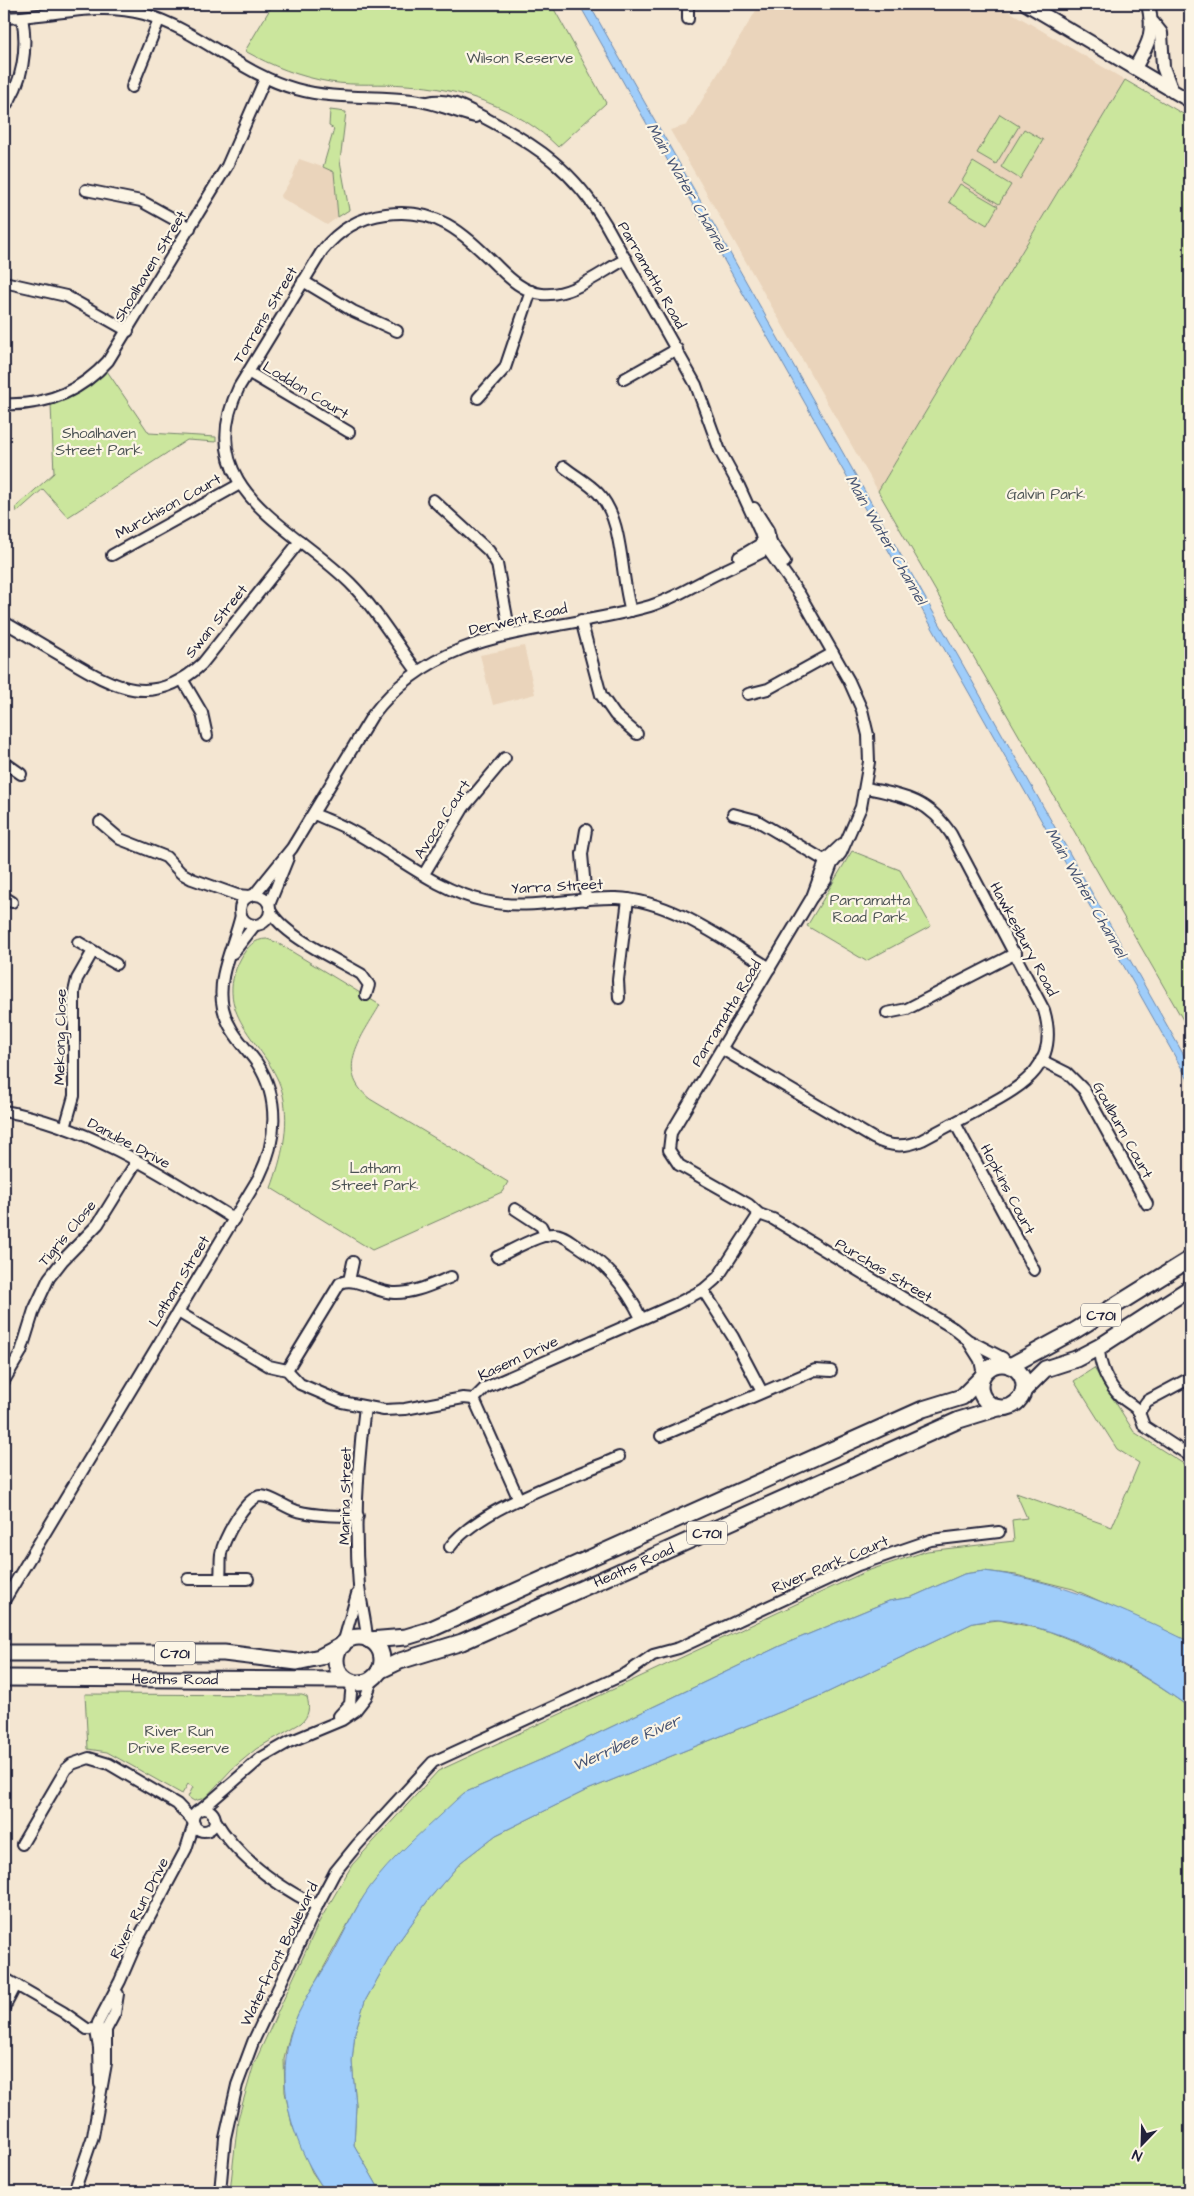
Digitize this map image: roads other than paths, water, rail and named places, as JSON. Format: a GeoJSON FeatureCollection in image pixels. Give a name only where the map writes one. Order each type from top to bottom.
{"type":"FeatureCollection","features":[{"type":"Feature","properties":{"kind":"main road","name":"C701"},"geometry":{"type":"LineString","coordinates":[[982,1376],[993,1366],[1009,1366],[1076,1330],[1190,1259]]}},
{"type":"Feature","properties":{"kind":"main road","name":"C701"},"geometry":{"type":"LineString","coordinates":[[998,1408],[1015,1404],[1023,1391],[1045,1369],[1076,1359],[1099,1348],[1190,1288]]}},
{"type":"Feature","properties":{"kind":"main road"},"geometry":{"type":"LineString","coordinates":[[1009,1366],[1020,1375],[1023,1391]]}},
{"type":"Feature","properties":{"kind":"main road"},"geometry":{"type":"LineString","coordinates":[[982,1376],[980,1386],[982,1396],[989,1404],[998,1408]]}},
{"type":"Feature","properties":{"kind":"main road","name":"Heaths Road"},"geometry":{"type":"LineString","coordinates":[[368,1640],[406,1637],[429,1630],[923,1409],[962,1397],[982,1376]]}},
{"type":"Feature","properties":{"kind":"main road","name":"Heaths Road"},"geometry":{"type":"LineString","coordinates":[[376,1675],[400,1660],[462,1642],[959,1420],[998,1408]]}},
{"type":"Feature","properties":{"kind":"main road","name":"C701"},"geometry":{"type":"LineString","coordinates":[[343,1644],[354,1638],[368,1640]]}},
{"type":"Feature","properties":{"kind":"main road"},"geometry":{"type":"LineString","coordinates":[[368,1640],[376,1646],[381,1654],[376,1675]]}},
{"type":"Feature","properties":{"kind":"main road"},"geometry":{"type":"LineString","coordinates":[[343,1644],[337,1654],[336,1662],[340,1672],[350,1681]]}},
{"type":"Feature","properties":{"kind":"main road","name":"Heaths Road"},"geometry":{"type":"LineString","coordinates":[[4,1653],[224,1653],[297,1662],[320,1657],[343,1644]]}},
{"type":"Feature","properties":{"kind":"main road","name":"C701"},"geometry":{"type":"LineString","coordinates":[[350,1681],[363,1683],[376,1675]]}},
{"type":"Feature","properties":{"kind":"main road","name":"Heaths Road"},"geometry":{"type":"LineString","coordinates":[[4,1678],[350,1681]]}},
{"type":"Feature","properties":{"kind":"street"},"geometry":{"type":"LineString","coordinates":[[688,4],[688,19]]}},
{"type":"Feature","properties":{"kind":"street"},"geometry":{"type":"LineString","coordinates":[[1026,4],[1190,101]]}},
{"type":"Feature","properties":{"kind":"street"},"geometry":{"type":"LineString","coordinates":[[1135,68],[1150,41],[1152,23],[1148,4]]}},
{"type":"Feature","properties":{"kind":"street","name":"Parramatta Road"},"geometry":{"type":"LineString","coordinates":[[4,18],[22,17],[62,8],[109,9],[138,13],[159,20],[266,78],[298,90],[327,96],[428,102],[449,101],[461,105],[524,138],[568,174],[599,213],[678,349],[696,384],[720,452],[739,486],[768,530],[766,545],[788,566],[800,595],[858,698],[865,723],[869,755],[866,788],[857,818],[846,840],[829,863],[812,897],[671,1133],[668,1145],[671,1155],[679,1165],[734,1197],[757,1217]]}},
{"type":"Feature","properties":{"kind":"street"},"geometry":{"type":"LineString","coordinates":[[4,108],[17,85],[24,61],[22,17]]}},
{"type":"Feature","properties":{"kind":"street"},"geometry":{"type":"LineString","coordinates":[[132,87],[159,20]]}},
{"type":"Feature","properties":{"kind":"street"},"geometry":{"type":"LineString","coordinates":[[1152,23],[1161,33],[1163,67],[1172,91]]}},
{"type":"Feature","properties":{"kind":"street","name":"Shoalhaven Street"},"geometry":{"type":"LineString","coordinates":[[4,404],[34,404],[62,396],[74,390],[101,370],[128,331],[232,157],[266,78]]}},
{"type":"Feature","properties":{"kind":"street"},"geometry":{"type":"LineString","coordinates":[[86,190],[141,202],[190,228]]}},
{"type":"Feature","properties":{"kind":"street","name":"Torrens Street"},"geometry":{"type":"LineString","coordinates":[[416,671],[356,589],[255,504],[240,484],[229,458],[227,429],[234,400],[248,372],[303,281],[328,244],[344,230],[372,216],[404,212],[424,215],[454,227],[513,281],[531,291],[552,294],[569,290],[626,259]]}},
{"type":"Feature","properties":{"kind":"street"},"geometry":{"type":"LineString","coordinates":[[303,281],[353,311],[397,331]]}},
{"type":"Feature","properties":{"kind":"street"},"geometry":{"type":"LineString","coordinates":[[4,282],[66,296],[128,331]]}},
{"type":"Feature","properties":{"kind":"street"},"geometry":{"type":"LineString","coordinates":[[478,398],[505,368],[531,291]]}},
{"type":"Feature","properties":{"kind":"street"},"geometry":{"type":"LineString","coordinates":[[624,379],[678,349]]}},
{"type":"Feature","properties":{"kind":"street","name":"Loddon Court"},"geometry":{"type":"LineString","coordinates":[[248,372],[349,432]]}},
{"type":"Feature","properties":{"kind":"street"},"geometry":{"type":"LineString","coordinates":[[564,468],[598,493],[608,506],[618,544],[631,610]]}},
{"type":"Feature","properties":{"kind":"street","name":"Murchison Court"},"geometry":{"type":"LineString","coordinates":[[112,554],[240,484]]}},
{"type":"Feature","properties":{"kind":"street"},"geometry":{"type":"LineString","coordinates":[[433,500],[489,551],[497,564],[510,634]]}},
{"type":"Feature","properties":{"kind":"street","name":"Swan Street"},"geometry":{"type":"LineString","coordinates":[[4,622],[112,685],[146,690],[169,686],[193,672],[209,656],[300,541]]}},
{"type":"Feature","properties":{"kind":"street","name":"Derwent Road"},"geometry":{"type":"LineString","coordinates":[[252,895],[292,848],[372,716],[392,693],[416,671],[446,654],[468,645],[510,634],[631,610],[667,600],[721,572],[737,559],[766,545]]}},
{"type":"Feature","properties":{"kind":"street"},"geometry":{"type":"LineString","coordinates":[[582,620],[600,695],[615,715],[637,734]]}},
{"type":"Feature","properties":{"kind":"street"},"geometry":{"type":"LineString","coordinates":[[748,694],[768,689],[833,653]]}},
{"type":"Feature","properties":{"kind":"street"},"geometry":{"type":"LineString","coordinates":[[182,679],[202,714],[207,736]]}},
{"type":"Feature","properties":{"kind":"street","name":"Avoca Court"},"geometry":{"type":"LineString","coordinates":[[424,874],[464,807],[505,758]]}},
{"type":"Feature","properties":{"kind":"street"},"geometry":{"type":"LineString","coordinates":[[4,762],[22,774]]}},
{"type":"Feature","properties":{"kind":"street","name":"Hawkesbury Road"},"geometry":{"type":"LineString","coordinates":[[722,1049],[885,1144],[897,1146],[915,1143],[1019,1087],[1030,1078],[1042,1060],[1048,1040],[1046,1017],[1039,997],[960,850],[939,817],[916,801],[866,788]]}},
{"type":"Feature","properties":{"kind":"street","name":"Yarra Street"},"geometry":{"type":"LineString","coordinates":[[316,810],[424,874],[462,894],[496,903],[531,904],[628,899],[678,914],[770,968]]}},
{"type":"Feature","properties":{"kind":"street"},"geometry":{"type":"LineString","coordinates":[[733,814],[756,820],[829,863]]}},
{"type":"Feature","properties":{"kind":"street"},"geometry":{"type":"LineString","coordinates":[[100,822],[120,839],[166,857],[186,876],[226,891],[264,897],[274,917],[290,932],[361,974],[369,985],[366,994]]}},
{"type":"Feature","properties":{"kind":"street"},"geometry":{"type":"LineString","coordinates":[[586,830],[582,854],[586,900]]}},
{"type":"Feature","properties":{"kind":"street","name":"Derwent Road"},"geometry":{"type":"LineString","coordinates":[[270,908],[292,848]]}},
{"type":"Feature","properties":{"kind":"street"},"geometry":{"type":"LineString","coordinates":[[226,891],[246,922],[290,932]]}},
{"type":"Feature","properties":{"kind":"street"},"geometry":{"type":"LineString","coordinates":[[240,913],[243,902],[252,895]]}},
{"type":"Feature","properties":{"kind":"street"},"geometry":{"type":"LineString","coordinates":[[619,998],[618,980],[628,899]]}},
{"type":"Feature","properties":{"kind":"street"},"geometry":{"type":"LineString","coordinates":[[257,924],[267,919],[270,908]]}},
{"type":"Feature","properties":{"kind":"street","name":"Latham Street"},"geometry":{"type":"LineString","coordinates":[[4,1601],[234,1220],[266,1161],[273,1136],[274,1116],[270,1093],[263,1075],[231,1030],[225,1017],[222,983],[240,913]]}},
{"type":"Feature","properties":{"kind":"street","name":"Latham Street"},"geometry":{"type":"LineString","coordinates":[[228,960],[257,924]]}},
{"type":"Feature","properties":{"kind":"street"},"geometry":{"type":"LineString","coordinates":[[78,942],[116,964]]}},
{"type":"Feature","properties":{"kind":"street","name":"Mekong Close"},"geometry":{"type":"LineString","coordinates":[[65,1128],[74,1096],[74,992],[77,979],[93,950]]}},
{"type":"Feature","properties":{"kind":"street"},"geometry":{"type":"LineString","coordinates":[[887,1013],[907,1009],[1016,952]]}},
{"type":"Feature","properties":{"kind":"street","name":"Goulburn Court"},"geometry":{"type":"LineString","coordinates":[[1042,1060],[1067,1073],[1084,1090],[1147,1204]]}},
{"type":"Feature","properties":{"kind":"street","name":"Danube Drive"},"geometry":{"type":"LineString","coordinates":[[4,1111],[65,1128],[109,1146],[234,1220]]}},
{"type":"Feature","properties":{"kind":"street","name":"Hopkins Court"},"geometry":{"type":"LineString","coordinates":[[955,1123],[1034,1270]]}},
{"type":"Feature","properties":{"kind":"street","name":"Tigris Close"},"geometry":{"type":"LineString","coordinates":[[4,1382],[20,1352],[34,1310],[49,1278],[63,1260],[98,1224],[137,1161]]}},
{"type":"Feature","properties":{"kind":"street"},"geometry":{"type":"LineString","coordinates":[[515,1209],[541,1226],[546,1236]]}},
{"type":"Feature","properties":{"kind":"street","name":"Purchas Street"},"geometry":{"type":"LineString","coordinates":[[757,1217],[784,1228],[953,1328],[968,1340],[1003,1358],[1009,1366]]}},
{"type":"Feature","properties":{"kind":"street","name":"Kasem Drive"},"geometry":{"type":"LineString","coordinates":[[178,1312],[269,1366],[287,1370],[294,1380],[321,1394],[365,1408],[406,1409],[463,1398],[474,1399],[485,1388],[676,1304],[702,1290],[729,1263],[757,1217]]}},
{"type":"Feature","properties":{"kind":"street"},"geometry":{"type":"LineString","coordinates":[[497,1257],[546,1236],[558,1235],[596,1258],[621,1282],[641,1318]]}},
{"type":"Feature","properties":{"kind":"street"},"geometry":{"type":"LineString","coordinates":[[349,1281],[353,1262]]}},
{"type":"Feature","properties":{"kind":"street"},"geometry":{"type":"LineString","coordinates":[[287,1370],[340,1283],[349,1281],[393,1294],[410,1292],[451,1277]]}},
{"type":"Feature","properties":{"kind":"street"},"geometry":{"type":"LineString","coordinates":[[702,1290],[733,1337],[762,1392]]}},
{"type":"Feature","properties":{"kind":"street","name":"Purchas Street"},"geometry":{"type":"LineString","coordinates":[[968,1340],[980,1360],[982,1376]]}},
{"type":"Feature","properties":{"kind":"street"},"geometry":{"type":"LineString","coordinates":[[1099,1348],[1099,1358],[1104,1372],[1120,1397],[1139,1412],[1144,1426],[1190,1456]]}},
{"type":"Feature","properties":{"kind":"street"},"geometry":{"type":"LineString","coordinates":[[661,1436],[815,1370],[831,1371]]}},
{"type":"Feature","properties":{"kind":"street"},"geometry":{"type":"LineString","coordinates":[[1139,1412],[1147,1401],[1190,1378]]}},
{"type":"Feature","properties":{"kind":"street"},"geometry":{"type":"LineString","coordinates":[[474,1399],[519,1500]]}},
{"type":"Feature","properties":{"kind":"street","name":"Marina Street"},"geometry":{"type":"LineString","coordinates":[[365,1408],[358,1458],[358,1516],[359,1586],[368,1640]]}},
{"type":"Feature","properties":{"kind":"street"},"geometry":{"type":"LineString","coordinates":[[450,1546],[457,1529],[619,1457]]}},
{"type":"Feature","properties":{"kind":"street"},"geometry":{"type":"LineString","coordinates":[[220,1577],[221,1553],[225,1542],[247,1505],[255,1497],[264,1497],[314,1515],[358,1516]]}},
{"type":"Feature","properties":{"kind":"street","name":"River Park Court"},"geometry":{"type":"LineString","coordinates":[[433,1762],[621,1675],[645,1652],[667,1647],[679,1648],[858,1565],[932,1540],[999,1532]]}},
{"type":"Feature","properties":{"kind":"street"},"geometry":{"type":"LineString","coordinates":[[188,1578],[220,1577],[248,1579]]}},
{"type":"Feature","properties":{"kind":"street","name":"Marina Street"},"geometry":{"type":"LineString","coordinates":[[343,1644],[350,1626],[359,1586]]}},
{"type":"Feature","properties":{"kind":"street"},"geometry":{"type":"LineString","coordinates":[[193,1823],[194,1814],[225,1791],[240,1775],[262,1758],[289,1742],[342,1720],[355,1711],[366,1697],[376,1675]]}},
{"type":"Feature","properties":{"kind":"street"},"geometry":{"type":"LineString","coordinates":[[319,1729],[347,1709],[351,1702],[350,1681]]}},
{"type":"Feature","properties":{"kind":"street"},"geometry":{"type":"LineString","coordinates":[[22,1844],[61,1776],[72,1764],[80,1760],[98,1759],[177,1804],[209,1810],[227,1836],[269,1878],[317,1906]]}},
{"type":"Feature","properties":{"kind":"street","name":"Waterfront Boulevard"},"geometry":{"type":"LineString","coordinates":[[220,2192],[225,2138],[237,2085],[253,2042],[317,1906],[336,1872],[356,1845],[433,1762]]}},
{"type":"Feature","properties":{"kind":"street"},"geometry":{"type":"LineString","coordinates":[[207,1830],[213,1825],[214,1816],[225,1791]]}},
{"type":"Feature","properties":{"kind":"street"},"geometry":{"type":"LineString","coordinates":[[177,1804],[198,1830],[207,1830],[227,1836]]}},
{"type":"Feature","properties":{"kind":"street","name":"River Run Drive"},"geometry":{"type":"LineString","coordinates":[[74,2192],[93,2136],[100,2084],[106,2063],[100,2029],[115,2013],[120,1981],[139,1937],[186,1849],[193,1823]]}},
{"type":"Feature","properties":{"kind":"street","name":"River Run Drive"},"geometry":{"type":"LineString","coordinates":[[186,1849],[207,1830]]}},
{"type":"Feature","properties":{"kind":"street"},"geometry":{"type":"LineString","coordinates":[[4,1978],[63,2012],[75,2015],[100,2029]]}},
{"type":"Feature","properties":{"kind":"street"},"geometry":{"type":"LineString","coordinates":[[4,2008],[16,1985]]}},
{"type":"Feature","properties":{"kind":"water","name":"Main Water Channel"},"geometry":{"type":"Polygon","coordinates":[[[579,4],[589,4],[1190,1066],[1190,1083],[579,4]]]}},
{"type":"Feature","properties":{"kind":"water","name":"Werribee River"},"geometry":{"type":"Polygon","coordinates":[[[984,1571],[1012,1575],[1064,1589],[1115,1607],[1190,1642],[1190,1708],[1124,1665],[1076,1641],[1025,1624],[1000,1620],[973,1623],[822,1695],[585,1791],[496,1835],[461,1862],[429,1899],[397,1944],[365,2001],[355,2032],[352,2062],[356,2105],[354,2145],[381,2192],[326,2192],[302,2151],[288,2106],[285,2083],[290,2037],[298,2014],[364,1896],[387,1867],[416,1837],[464,1793],[559,1752],[780,1646],[889,1601],[912,1597],[964,1574],[984,1571]]]}},
{"type":"Feature","properties":{"kind":"park label","name":"Wilson Reserve"},"geometry":{"type":"Point","coordinates":[520,58]}},
{"type":"Feature","properties":{"kind":"park label","name":"Shoalhaven Street Park"},"geometry":{"type":"Point","coordinates":[99,442]}},
{"type":"Feature","properties":{"kind":"park label","name":"Galvin Park"},"geometry":{"type":"Point","coordinates":[1046,494]}},
{"type":"Feature","properties":{"kind":"park label","name":"Parramatta Road Park"},"geometry":{"type":"Point","coordinates":[870,908]}},
{"type":"Feature","properties":{"kind":"park label","name":"Latham Street Park"},"geometry":{"type":"Point","coordinates":[375,1176]}},
{"type":"Feature","properties":{"kind":"park label","name":"River Run Drive Reserve"},"geometry":{"type":"Point","coordinates":[179,1740]}}]}
